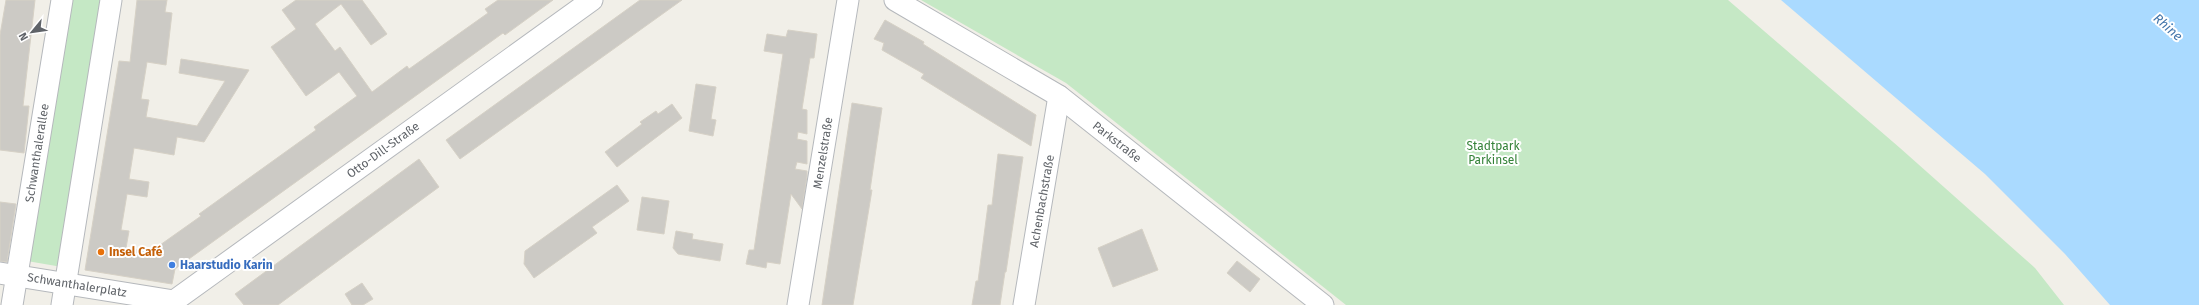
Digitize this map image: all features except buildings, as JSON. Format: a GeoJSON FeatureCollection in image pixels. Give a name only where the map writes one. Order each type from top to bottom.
{"type":"FeatureCollection","features":[{"type":"Feature","properties":{"kind":"street","name":"Schwanthalerallee"},"geometry":{"type":"LineString","coordinates":[[12,305],[9,274],[62,0]]}},
{"type":"Feature","properties":{"kind":"street"},"geometry":{"type":"LineString","coordinates":[[62,305],[111,0]]}},
{"type":"Feature","properties":{"kind":"street","name":"Otto-Dill-Straße"},"geometry":{"type":"LineString","coordinates":[[174,303],[592,0]]}},
{"type":"Feature","properties":{"kind":"street","name":"Menzelstraße"},"geometry":{"type":"LineString","coordinates":[[798,305],[848,0]]}},
{"type":"Feature","properties":{"kind":"street","name":"Parkstraße"},"geometry":{"type":"LineString","coordinates":[[896,0],[1059,96],[1323,305]]}},
{"type":"Feature","properties":{"kind":"street","name":"Achenbachstraße"},"geometry":{"type":"LineString","coordinates":[[1024,305],[1059,96]]}},
{"type":"Feature","properties":{"kind":"street","name":"Schwanthalerplatz"},"geometry":{"type":"LineString","coordinates":[[9,274],[174,303]]}},
{"type":"Feature","properties":{"kind":"green space"},"geometry":{"type":"Polygon","coordinates":[[[69,0],[104,0],[62,267],[27,261],[69,0]]]}},
{"type":"Feature","properties":{"kind":"green space","name":"Stadtpark Parkinsel"},"geometry":{"type":"Polygon","coordinates":[[[921,0],[1728,0],[1900,148],[2035,268],[2064,305],[1346,305],[1066,83],[921,0]]]}},
{"type":"Feature","properties":{"kind":"water","name":"Rhine"},"geometry":{"type":"Polygon","coordinates":[[[1781,0],[2199,0],[2199,305],[2110,305],[2065,254],[1985,174],[1781,0]]]}},
{"type":"Feature","properties":{"kind":"place","name":"Insel Café"},"geometry":{"type":"Point","coordinates":[101,252]}},
{"type":"Feature","properties":{"kind":"place","name":"Haarstudio Karin"},"geometry":{"type":"Point","coordinates":[172,265]}}]}
